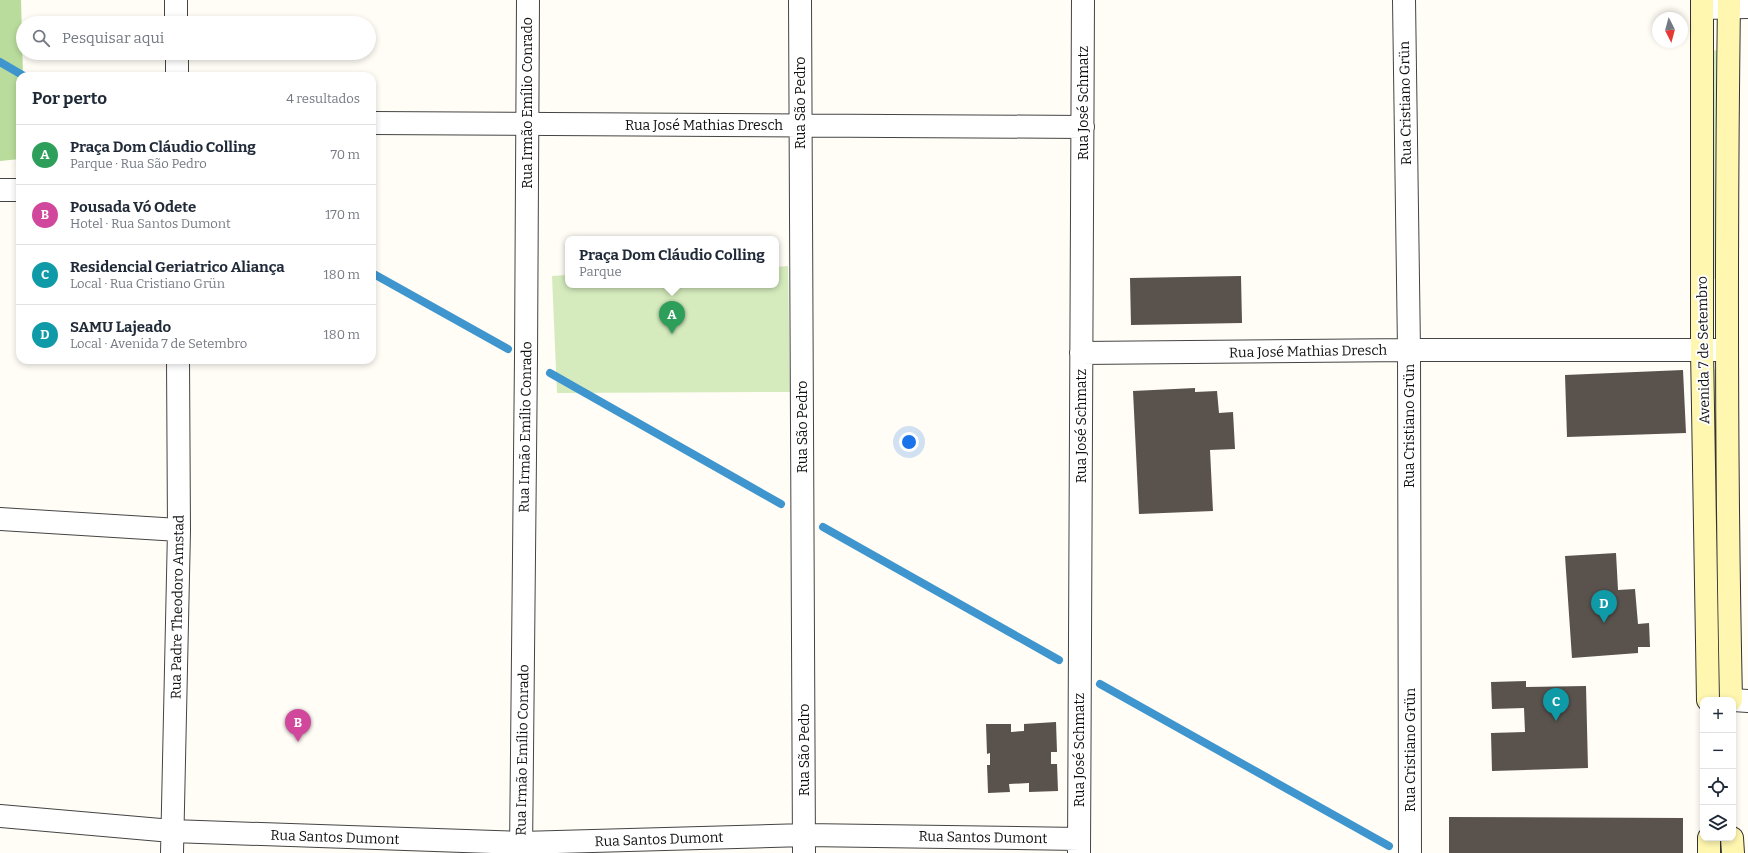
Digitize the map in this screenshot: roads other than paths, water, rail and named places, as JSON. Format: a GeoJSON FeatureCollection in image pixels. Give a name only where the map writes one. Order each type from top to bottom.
{"type":"FeatureCollection","features":[{"type":"Feature","properties":{"kind":"main road","name":"Avenida 7 de Setembro"},"geometry":{"type":"LineString","coordinates":[[1702,4],[1702,350],[1707,569],[1708,697]]}},
{"type":"Feature","properties":{"kind":"main road","name":"Avenida 7 de Setembro"},"geometry":{"type":"LineString","coordinates":[[1732,697],[1728,568],[1727,350],[1735,5]]}},
{"type":"Feature","properties":{"kind":"main road"},"geometry":{"type":"LineString","coordinates":[[1707,569],[1728,568]]}},
{"type":"Feature","properties":{"kind":"main road"},"geometry":{"type":"LineString","coordinates":[[1709,841],[1709,853]]}},
{"type":"Feature","properties":{"kind":"main road"},"geometry":{"type":"LineString","coordinates":[[1732,841],[1733,853]]}},
{"type":"Feature","properties":{"kind":"street"},"geometry":{"type":"LineString","coordinates":[[176,0],[176,16]]}},
{"type":"Feature","properties":{"kind":"street","name":"Rua Irmão Emílio Conrado"},"geometry":{"type":"LineString","coordinates":[[521,848],[528,0]]}},
{"type":"Feature","properties":{"kind":"street","name":"Rua São Pedro"},"geometry":{"type":"LineString","coordinates":[[800,0],[805,844]]}},
{"type":"Feature","properties":{"kind":"street","name":"Rua José Schmatz"},"geometry":{"type":"LineString","coordinates":[[1079,846],[1083,0]]}},
{"type":"Feature","properties":{"kind":"street","name":"Rua Cristiano Grün"},"geometry":{"type":"LineString","coordinates":[[1404,0],[1409,350],[1410,853]]}},
{"type":"Feature","properties":{"kind":"street"},"geometry":{"type":"LineString","coordinates":[[1702,4],[1735,5]]}},
{"type":"Feature","properties":{"kind":"street"},"geometry":{"type":"LineString","coordinates":[[176,60],[177,72]]}},
{"type":"Feature","properties":{"kind":"street","name":"Rua José Mathias Dresch"},"geometry":{"type":"LineString","coordinates":[[376,123],[1083,127]]}},
{"type":"Feature","properties":{"kind":"street"},"geometry":{"type":"LineString","coordinates":[[0,190],[16,190]]}},
{"type":"Feature","properties":{"kind":"street","name":"Rua José Mathias Dresch"},"geometry":{"type":"LineString","coordinates":[[1081,353],[1409,350],[1727,350]]}},
{"type":"Feature","properties":{"kind":"street","name":"Rua Padre Theodoro Amstad"},"geometry":{"type":"LineString","coordinates":[[172,853],[179,530],[178,364]]}},
{"type":"Feature","properties":{"kind":"street"},"geometry":{"type":"LineString","coordinates":[[0,519],[179,530]]}},
{"type":"Feature","properties":{"kind":"street"},"geometry":{"type":"LineString","coordinates":[[1736,700],[1748,701]]}},
{"type":"Feature","properties":{"kind":"street","name":"Rua Santos Dumont"},"geometry":{"type":"LineString","coordinates":[[0,816],[172,831],[521,848],[805,844],[1079,846]]}},
{"type":"Feature","properties":{"kind":"waterway"},"geometry":{"type":"LineString","coordinates":[[0,62],[17,72]]}},
{"type":"Feature","properties":{"kind":"waterway"},"geometry":{"type":"LineString","coordinates":[[376,275],[508,349]]}},
{"type":"Feature","properties":{"kind":"waterway"},"geometry":{"type":"LineString","coordinates":[[550,373],[781,504]]}},
{"type":"Feature","properties":{"kind":"waterway"},"geometry":{"type":"LineString","coordinates":[[823,527],[1059,660]]}},
{"type":"Feature","properties":{"kind":"waterway"},"geometry":{"type":"LineString","coordinates":[[1100,684],[1389,846]]}},
{"type":"Feature","properties":{"kind":"place","name":"Praça Dom Cláudio Colling"},"geometry":{"type":"Point","coordinates":[672,334]}},
{"type":"Feature","properties":{"kind":"place","name":"SAMU Lajeado"},"geometry":{"type":"Point","coordinates":[1604,623]}},
{"type":"Feature","properties":{"kind":"place","name":"Residencial Geriatrico Aliança"},"geometry":{"type":"Point","coordinates":[1556,721]}},
{"type":"Feature","properties":{"kind":"place","name":"Pousada Vó Odete"},"geometry":{"type":"Point","coordinates":[298,742]}}]}
